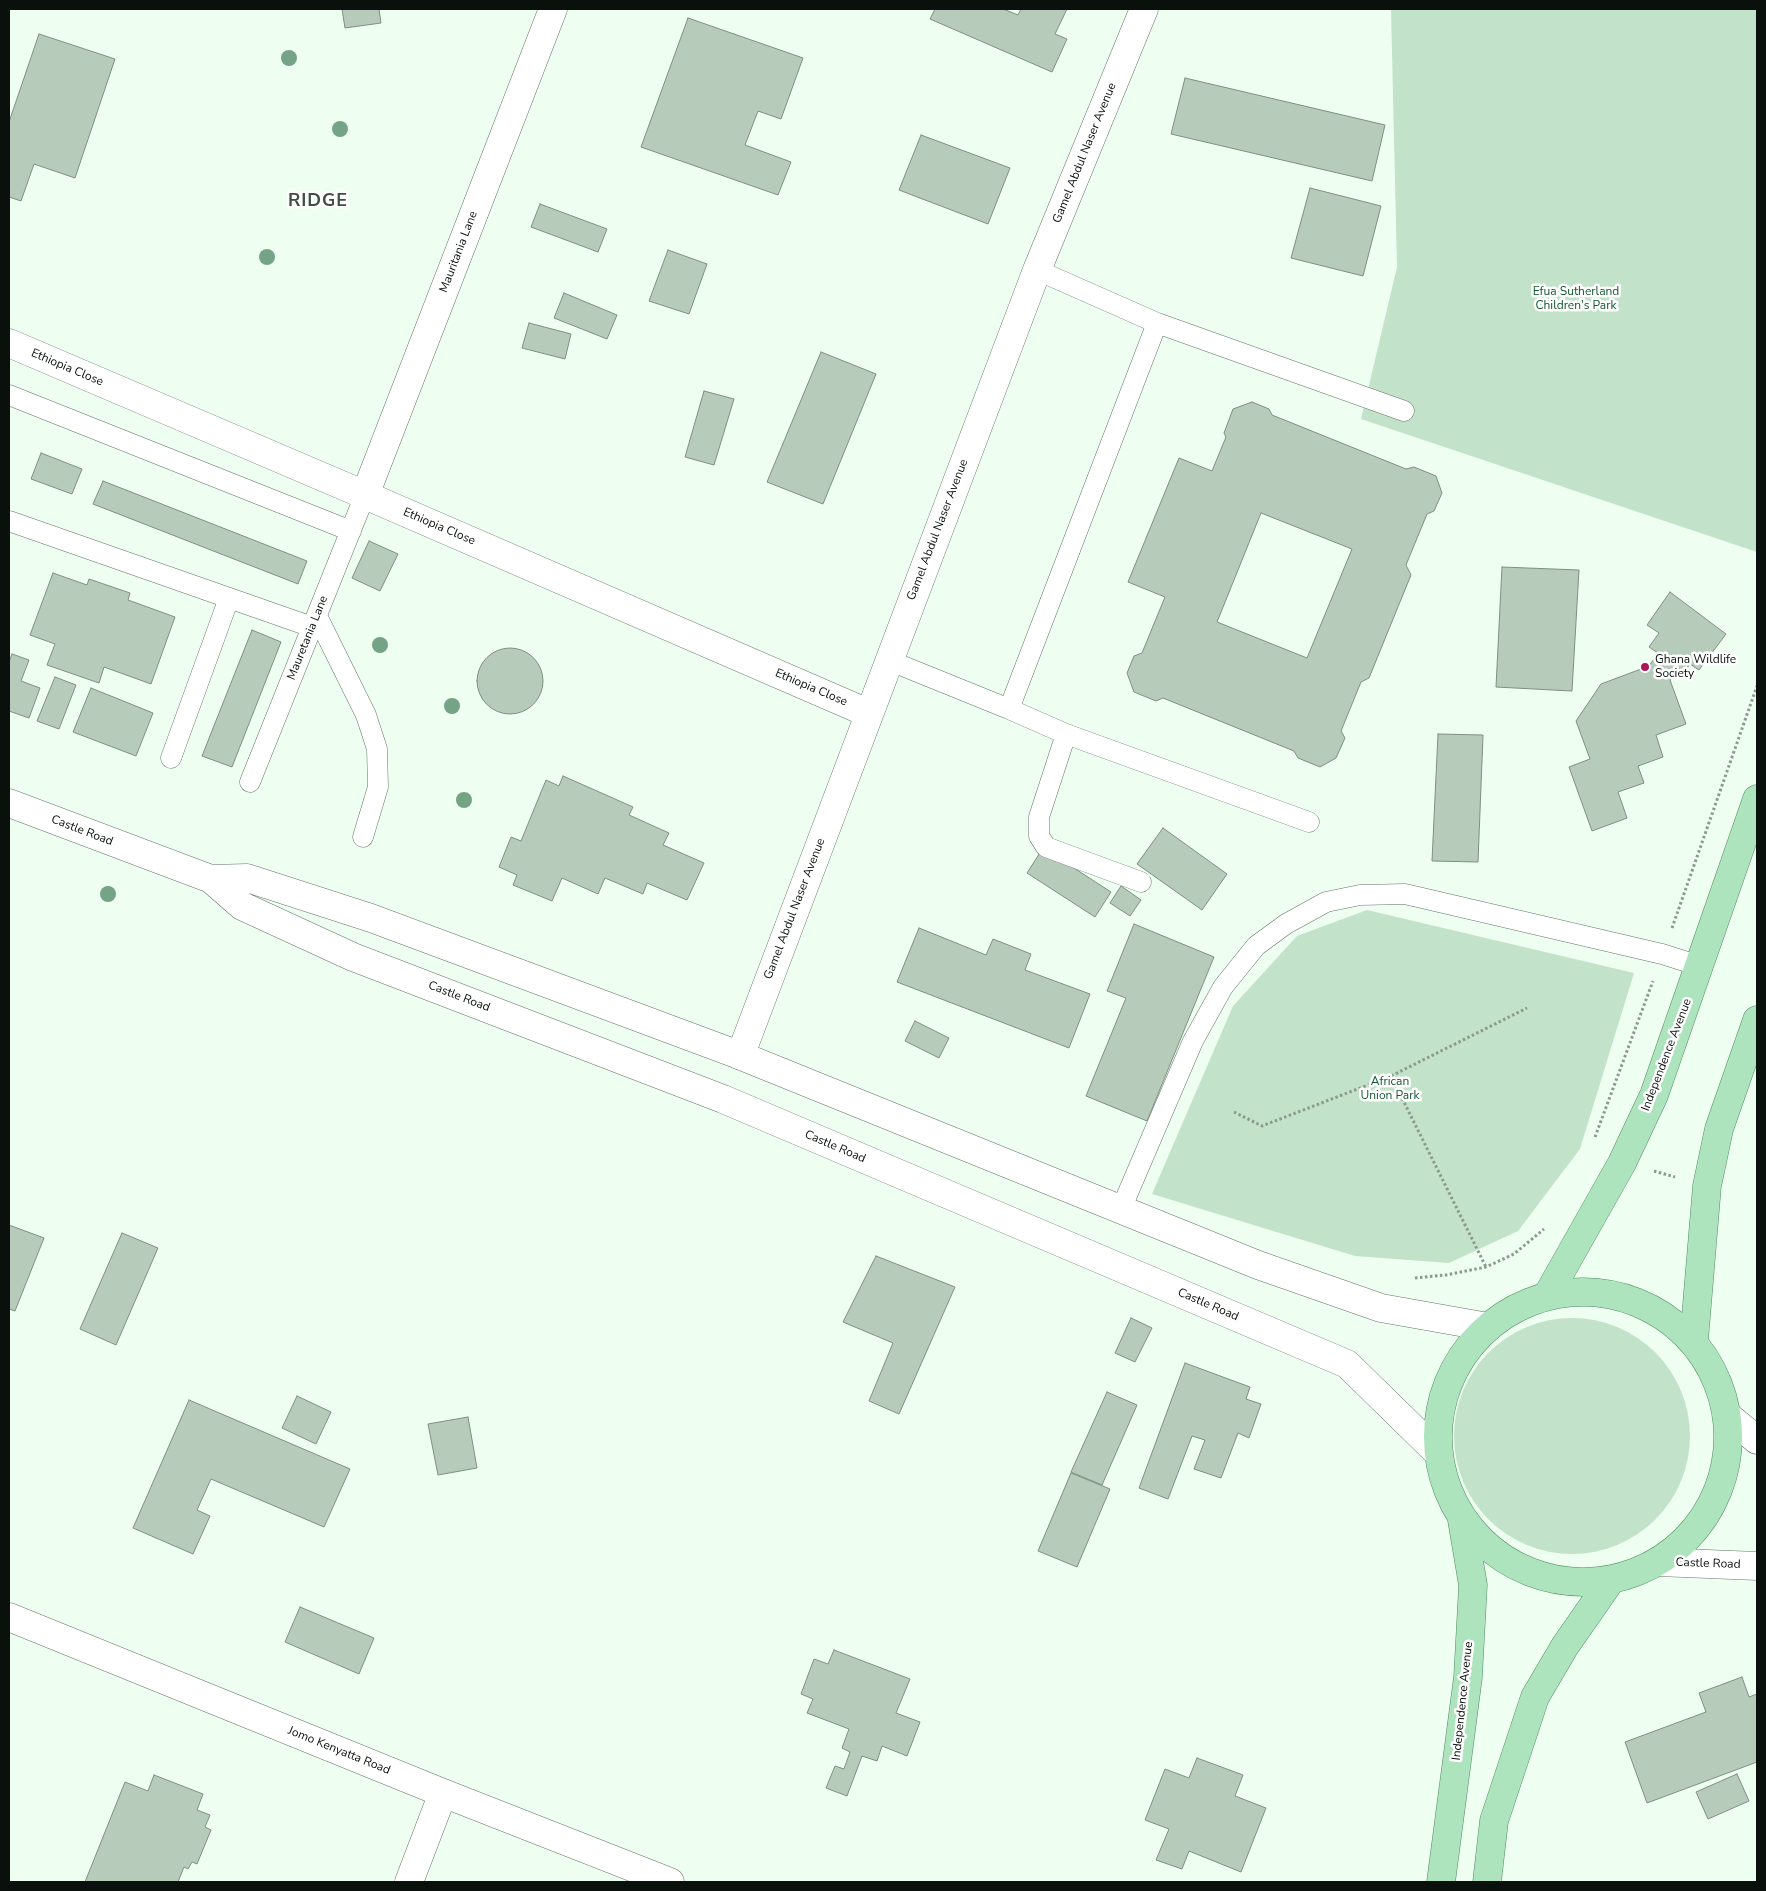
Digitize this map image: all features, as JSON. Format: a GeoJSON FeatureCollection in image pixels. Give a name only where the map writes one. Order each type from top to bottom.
{"type":"FeatureCollection","features":[{"type":"Feature","properties":{"kind":"main road","name":"Independence Avenue"},"geometry":{"type":"LineString","coordinates":[[1546,1296],[1622,1163],[1654,1095],[1757,799]]}},
{"type":"Feature","properties":{"kind":"main road"},"geometry":{"type":"LineString","coordinates":[[1694,1340],[1707,1186],[1718,1129],[1757,1020]]}},
{"type":"Feature","properties":{"kind":"main road"},"geometry":{"type":"LineString","coordinates":[[1586,1291],[1627,1298],[1663,1314],[1694,1340],[1717,1376],[1729,1417],[1725,1473],[1701,1525],[1658,1562],[1636,1574],[1611,1580],[1554,1581],[1502,1559],[1462,1520],[1446,1487],[1438,1452],[1441,1406],[1454,1372],[1458,1363],[1488,1327],[1515,1309],[1546,1296],[1586,1291]]}},
{"type":"Feature","properties":{"kind":"main road","name":"Independence Avenue"},"geometry":{"type":"LineString","coordinates":[[1441,1882],[1468,1677],[1473,1585],[1462,1520]]}},
{"type":"Feature","properties":{"kind":"main road"},"geometry":{"type":"LineString","coordinates":[[1487,1882],[1494,1821],[1535,1697],[1565,1646],[1611,1580]]}},
{"type":"Feature","properties":{"kind":"street","name":"Mauritania Lane"},"geometry":{"type":"LineString","coordinates":[[365,495],[553,9]]}},
{"type":"Feature","properties":{"kind":"street","name":"Gamel Abdul Naser Avenue"},"geometry":{"type":"LineString","coordinates":[[739,1055],[1037,270],[1144,9]]}},
{"type":"Feature","properties":{"kind":"street","name":"Ethiopia Close"},"geometry":{"type":"LineString","coordinates":[[9,343],[868,713]]}},
{"type":"Feature","properties":{"kind":"street","name":"Castle Road"},"geometry":{"type":"LineString","coordinates":[[9,803],[211,879],[242,906],[354,957],[723,1099],[1347,1364],[1438,1452]]}},
{"type":"Feature","properties":{"kind":"street","name":"Castle Road"},"geometry":{"type":"LineString","coordinates":[[211,879],[247,878],[371,918],[739,1055],[1258,1265],[1381,1308],[1488,1327]]}},
{"type":"Feature","properties":{"kind":"street"},"geometry":{"type":"LineString","coordinates":[[1729,1417],[1757,1440]]}},
{"type":"Feature","properties":{"kind":"street","name":"Castle Road"},"geometry":{"type":"LineString","coordinates":[[1658,1562],[1757,1566]]}},
{"type":"Feature","properties":{"kind":"street","name":"Jomo Kenyatta Road"},"geometry":{"type":"LineString","coordinates":[[9,1617],[442,1793],[670,1882]]}},
{"type":"Feature","properties":{"kind":"street"},"geometry":{"type":"LineString","coordinates":[[409,1882],[442,1793]]}},
{"type":"Feature","properties":{"kind":"lane"},"geometry":{"type":"LineString","coordinates":[[1037,270],[1157,323],[1404,411]]}},
{"type":"Feature","properties":{"kind":"lane"},"geometry":{"type":"LineString","coordinates":[[1009,709],[1157,323]]}},
{"type":"Feature","properties":{"kind":"lane"},"geometry":{"type":"LineString","coordinates":[[9,395],[351,531]]}},
{"type":"Feature","properties":{"kind":"lane","name":"Mauretania Lane"},"geometry":{"type":"LineString","coordinates":[[250,782],[365,495]]}},
{"type":"Feature","properties":{"kind":"lane"},"geometry":{"type":"LineString","coordinates":[[9,521],[230,598],[314,622],[366,714],[377,750],[378,787],[363,837]]}},
{"type":"Feature","properties":{"kind":"lane"},"geometry":{"type":"LineString","coordinates":[[171,758],[230,598]]}},
{"type":"Feature","properties":{"kind":"lane"},"geometry":{"type":"LineString","coordinates":[[888,660],[1066,734],[1309,822]]}},
{"type":"Feature","properties":{"kind":"lane"},"geometry":{"type":"LineString","coordinates":[[1066,734],[1039,817],[1039,836],[1046,847],[1141,882]]}},
{"type":"Feature","properties":{"kind":"lane"},"geometry":{"type":"LineString","coordinates":[[1121,1209],[1193,1041],[1223,987],[1256,946],[1286,924],[1326,902],[1360,895],[1405,894],[1662,954],[1700,966]]}},
{"type":"Feature","properties":{"kind":"path"},"geometry":{"type":"LineString","coordinates":[[1594,1139],[1757,686]]}},
{"type":"Feature","properties":{"kind":"path"},"geometry":{"type":"LineString","coordinates":[[1234,1112],[1262,1126],[1390,1076],[1527,1008]]}},
{"type":"Feature","properties":{"kind":"path"},"geometry":{"type":"LineString","coordinates":[[1390,1076],[1486,1267]]}},
{"type":"Feature","properties":{"kind":"path"},"geometry":{"type":"LineString","coordinates":[[1406,1279],[1446,1275],[1486,1267],[1514,1254],[1543,1231],[1548,1223]]}},
{"type":"Feature","properties":{"kind":"green space","name":"Efua Sutherland Children's Park"},"geometry":{"type":"Polygon","coordinates":[[[1391,9],[1757,9],[1757,552],[1361,419],[1397,267],[1391,9]]]}},
{"type":"Feature","properties":{"kind":"green space","name":"African Union Park"},"geometry":{"type":"Polygon","coordinates":[[[1367,910],[1634,973],[1580,1149],[1518,1231],[1449,1263],[1355,1256],[1152,1194],[1233,1006],[1297,936],[1367,910]]]}},
{"type":"Feature","properties":{"kind":"green space"},"geometry":{"type":"Polygon","coordinates":[[[1560,1318],[1584,1318],[1606,1323],[1628,1332],[1656,1352],[1670,1370],[1681,1391],[1688,1413],[1690,1436],[1688,1459],[1681,1481],[1670,1502],[1656,1520],[1628,1540],[1606,1549],[1584,1554],[1560,1554],[1538,1549],[1516,1540],[1488,1520],[1468,1492],[1459,1470],[1454,1448],[1454,1424],[1459,1402],[1468,1380],[1488,1352],[1516,1332],[1538,1323],[1560,1318]]]}},
{"type":"Feature","properties":{"kind":"building"},"geometry":{"type":"Polygon","coordinates":[[[342,9],[379,9],[381,23],[345,28],[342,9]]]}},
{"type":"Feature","properties":{"kind":"building"},"geometry":{"type":"Polygon","coordinates":[[[935,9],[1003,9],[1018,15],[1021,9],[1067,9],[1055,34],[1067,39],[1052,72],[930,19],[935,9]]]}},
{"type":"Feature","properties":{"kind":"building"},"geometry":{"type":"Polygon","coordinates":[[[688,18],[803,58],[781,119],[758,111],[745,145],[791,162],[778,195],[641,147],[688,18]]]}},
{"type":"Feature","properties":{"kind":"building"},"geometry":{"type":"Polygon","coordinates":[[[39,34],[115,59],[75,178],[34,164],[21,201],[9,197],[9,122],[39,34]]]}},
{"type":"Feature","properties":{"kind":"building"},"geometry":{"type":"Polygon","coordinates":[[[1185,78],[1385,125],[1372,181],[1171,134],[1185,78]]]}},
{"type":"Feature","properties":{"kind":"building"},"geometry":{"type":"Polygon","coordinates":[[[921,135],[1010,168],[988,224],[899,190],[921,135]]]}},
{"type":"Feature","properties":{"kind":"building"},"geometry":{"type":"Polygon","coordinates":[[[1310,188],[1381,206],[1363,276],[1291,258],[1310,188]]]}},
{"type":"Feature","properties":{"kind":"building"},"geometry":{"type":"Polygon","coordinates":[[[540,204],[607,229],[598,252],[531,227],[540,204]]]}},
{"type":"Feature","properties":{"kind":"building"},"geometry":{"type":"Polygon","coordinates":[[[668,250],[707,264],[689,314],[649,301],[668,250]]]}},
{"type":"Feature","properties":{"kind":"building"},"geometry":{"type":"Polygon","coordinates":[[[564,293],[617,315],[607,339],[554,318],[564,293]]]}},
{"type":"Feature","properties":{"kind":"building"},"geometry":{"type":"Polygon","coordinates":[[[529,323],[571,334],[565,359],[522,348],[529,323]]]}},
{"type":"Feature","properties":{"kind":"building"},"geometry":{"type":"Polygon","coordinates":[[[821,352],[876,374],[823,504],[767,482],[821,352]]]}},
{"type":"Feature","properties":{"kind":"building"},"geometry":{"type":"Polygon","coordinates":[[[704,391],[734,399],[714,465],[685,457],[704,391]]]}},
{"type":"Feature","properties":{"kind":"building"},"geometry":{"type":"Polygon","coordinates":[[[1252,402],[1269,409],[1272,415],[1406,469],[1414,467],[1436,476],[1442,493],[1434,511],[1427,514],[1406,565],[1411,575],[1369,678],[1361,682],[1341,731],[1345,738],[1336,758],[1320,767],[1298,758],[1294,751],[1163,698],[1156,701],[1134,692],[1127,673],[1134,656],[1142,653],[1165,597],[1128,582],[1179,458],[1212,471],[1226,437],[1224,433],[1233,409],[1252,402]],[[1261,513],[1217,622],[1307,658],[1352,549],[1261,513]]]}},
{"type":"Feature","properties":{"kind":"building"},"geometry":{"type":"Polygon","coordinates":[[[41,453],[82,469],[72,494],[31,479],[41,453]]]}},
{"type":"Feature","properties":{"kind":"building"},"geometry":{"type":"Polygon","coordinates":[[[103,481],[307,561],[298,584],[93,504],[103,481]]]}},
{"type":"Feature","properties":{"kind":"building"},"geometry":{"type":"Polygon","coordinates":[[[369,541],[398,554],[380,591],[352,578],[369,541]]]}},
{"type":"Feature","properties":{"kind":"building"},"geometry":{"type":"Polygon","coordinates":[[[1502,567],[1579,570],[1572,691],[1496,687],[1502,567]]]}},
{"type":"Feature","properties":{"kind":"building"},"geometry":{"type":"Polygon","coordinates":[[[53,573],[87,585],[89,579],[130,593],[128,600],[175,617],[151,684],[104,667],[99,683],[47,665],[55,644],[30,635],[53,573]]]}},
{"type":"Feature","properties":{"kind":"building"},"geometry":{"type":"Polygon","coordinates":[[[1670,592],[1726,634],[1699,670],[1690,664],[1684,672],[1679,668],[1670,680],[1686,724],[1656,735],[1663,757],[1638,766],[1644,783],[1618,792],[1627,818],[1592,831],[1569,767],[1590,759],[1576,721],[1601,684],[1649,666],[1658,653],[1649,647],[1659,633],[1647,625],[1670,592]]]}},
{"type":"Feature","properties":{"kind":"building"},"geometry":{"type":"Polygon","coordinates":[[[252,630],[281,642],[232,767],[202,756],[252,630]]]}},
{"type":"Feature","properties":{"kind":"building"},"geometry":{"type":"Polygon","coordinates":[[[510,648],[523,651],[533,658],[540,668],[543,681],[540,694],[533,704],[523,711],[510,714],[497,711],[487,704],[480,694],[477,681],[480,668],[487,658],[497,651],[510,648]]]}},
{"type":"Feature","properties":{"kind":"building"},"geometry":{"type":"Polygon","coordinates":[[[12,654],[29,660],[21,681],[40,688],[29,718],[9,711],[9,662],[12,654]]]}},
{"type":"Feature","properties":{"kind":"building"},"geometry":{"type":"Polygon","coordinates":[[[55,677],[76,685],[59,729],[37,721],[55,677]]]}},
{"type":"Feature","properties":{"kind":"building"},"geometry":{"type":"Polygon","coordinates":[[[91,688],[153,713],[136,756],[73,732],[91,688]]]}},
{"type":"Feature","properties":{"kind":"building"},"geometry":{"type":"Polygon","coordinates":[[[1438,734],[1483,735],[1478,862],[1432,861],[1438,734]]]}},
{"type":"Feature","properties":{"kind":"building"},"geometry":{"type":"Polygon","coordinates":[[[563,776],[633,807],[629,815],[669,833],[663,845],[704,863],[687,900],[647,883],[643,894],[605,878],[598,894],[562,878],[552,901],[513,885],[517,875],[499,867],[511,837],[521,841],[546,780],[559,786],[563,776]]]}},
{"type":"Feature","properties":{"kind":"building"},"geometry":{"type":"Polygon","coordinates":[[[1163,828],[1227,874],[1202,910],[1137,864],[1163,828]]]}},
{"type":"Feature","properties":{"kind":"building"},"geometry":{"type":"Polygon","coordinates":[[[1043,848],[1111,892],[1095,917],[1027,873],[1043,848]]]}},
{"type":"Feature","properties":{"kind":"building"},"geometry":{"type":"Polygon","coordinates":[[[1121,886],[1141,900],[1130,916],[1110,903],[1121,886]]]}},
{"type":"Feature","properties":{"kind":"building"},"geometry":{"type":"Polygon","coordinates":[[[1134,924],[1214,957],[1147,1121],[1086,1096],[1126,998],[1107,991],[1134,924]]]}},
{"type":"Feature","properties":{"kind":"building"},"geometry":{"type":"Polygon","coordinates":[[[919,928],[986,955],[993,939],[1031,954],[1025,970],[1090,994],[1069,1048],[897,982],[919,928]]]}},
{"type":"Feature","properties":{"kind":"building"},"geometry":{"type":"Polygon","coordinates":[[[915,1021],[949,1038],[939,1058],[905,1041],[915,1021]]]}},
{"type":"Feature","properties":{"kind":"building"},"geometry":{"type":"Polygon","coordinates":[[[9,1225],[44,1238],[15,1311],[9,1309],[9,1225]]]}},
{"type":"Feature","properties":{"kind":"building"},"geometry":{"type":"Polygon","coordinates":[[[122,1233],[158,1248],[116,1345],[80,1329],[122,1233]]]}},
{"type":"Feature","properties":{"kind":"building"},"geometry":{"type":"Polygon","coordinates":[[[876,1256],[955,1287],[899,1414],[869,1401],[893,1343],[843,1322],[876,1256]]]}},
{"type":"Feature","properties":{"kind":"building"},"geometry":{"type":"Polygon","coordinates":[[[1131,1318],[1152,1328],[1135,1362],[1115,1353],[1131,1318]]]}},
{"type":"Feature","properties":{"kind":"building"},"geometry":{"type":"Polygon","coordinates":[[[1185,1363],[1250,1387],[1246,1399],[1261,1404],[1249,1438],[1238,1433],[1221,1478],[1194,1469],[1205,1440],[1192,1436],[1168,1499],[1139,1488],[1185,1363]]]}},
{"type":"Feature","properties":{"kind":"building"},"geometry":{"type":"Polygon","coordinates":[[[1107,1392],[1137,1405],[1102,1485],[1071,1472],[1107,1392]]]}},
{"type":"Feature","properties":{"kind":"building"},"geometry":{"type":"Polygon","coordinates":[[[297,1396],[331,1412],[316,1444],[282,1428],[297,1396]]]}},
{"type":"Feature","properties":{"kind":"building"},"geometry":{"type":"Polygon","coordinates":[[[189,1400],[350,1469],[324,1527],[211,1479],[197,1510],[210,1516],[193,1554],[133,1528],[189,1400]]]}},
{"type":"Feature","properties":{"kind":"building"},"geometry":{"type":"Polygon","coordinates":[[[468,1417],[477,1468],[438,1475],[428,1424],[468,1417]]]}},
{"type":"Feature","properties":{"kind":"building"},"geometry":{"type":"Polygon","coordinates":[[[1071,1473],[1110,1489],[1077,1567],[1038,1551],[1071,1473]]]}},
{"type":"Feature","properties":{"kind":"building"},"geometry":{"type":"Polygon","coordinates":[[[300,1607],[374,1638],[359,1674],[285,1642],[300,1607]]]}},
{"type":"Feature","properties":{"kind":"building"},"geometry":{"type":"Polygon","coordinates":[[[834,1650],[910,1679],[896,1713],[920,1722],[907,1756],[882,1746],[877,1761],[862,1756],[847,1796],[826,1788],[835,1766],[844,1769],[850,1752],[842,1748],[849,1729],[807,1713],[813,1699],[801,1694],[814,1659],[828,1664],[834,1650]]]}},
{"type":"Feature","properties":{"kind":"building"},"geometry":{"type":"Polygon","coordinates":[[[1742,1677],[1749,1697],[1757,1694],[1757,1762],[1647,1803],[1625,1742],[1706,1712],[1699,1693],[1742,1677]]]}},
{"type":"Feature","properties":{"kind":"building"},"geometry":{"type":"Polygon","coordinates":[[[1197,1758],[1243,1775],[1235,1796],[1266,1808],[1241,1872],[1189,1851],[1182,1869],[1156,1860],[1169,1829],[1145,1820],[1165,1769],[1189,1778],[1197,1758]]]}},
{"type":"Feature","properties":{"kind":"building"},"geometry":{"type":"Polygon","coordinates":[[[1737,1774],[1749,1801],[1708,1819],[1696,1792],[1737,1774]]]}},
{"type":"Feature","properties":{"kind":"building"},"geometry":{"type":"Polygon","coordinates":[[[154,1775],[203,1794],[197,1810],[210,1815],[205,1827],[211,1830],[197,1864],[192,1862],[188,1869],[184,1867],[178,1882],[85,1882],[125,1782],[148,1791],[154,1775]]]}},
{"type":"Feature","properties":{"kind":"place","name":"Ghana Wildlife Society"},"geometry":{"type":"Point","coordinates":[1645,667]}},
{"type":"Feature","properties":{"kind":"district","name":"RIDGE"},"geometry":{"type":"Point","coordinates":[318,202]}}]}
